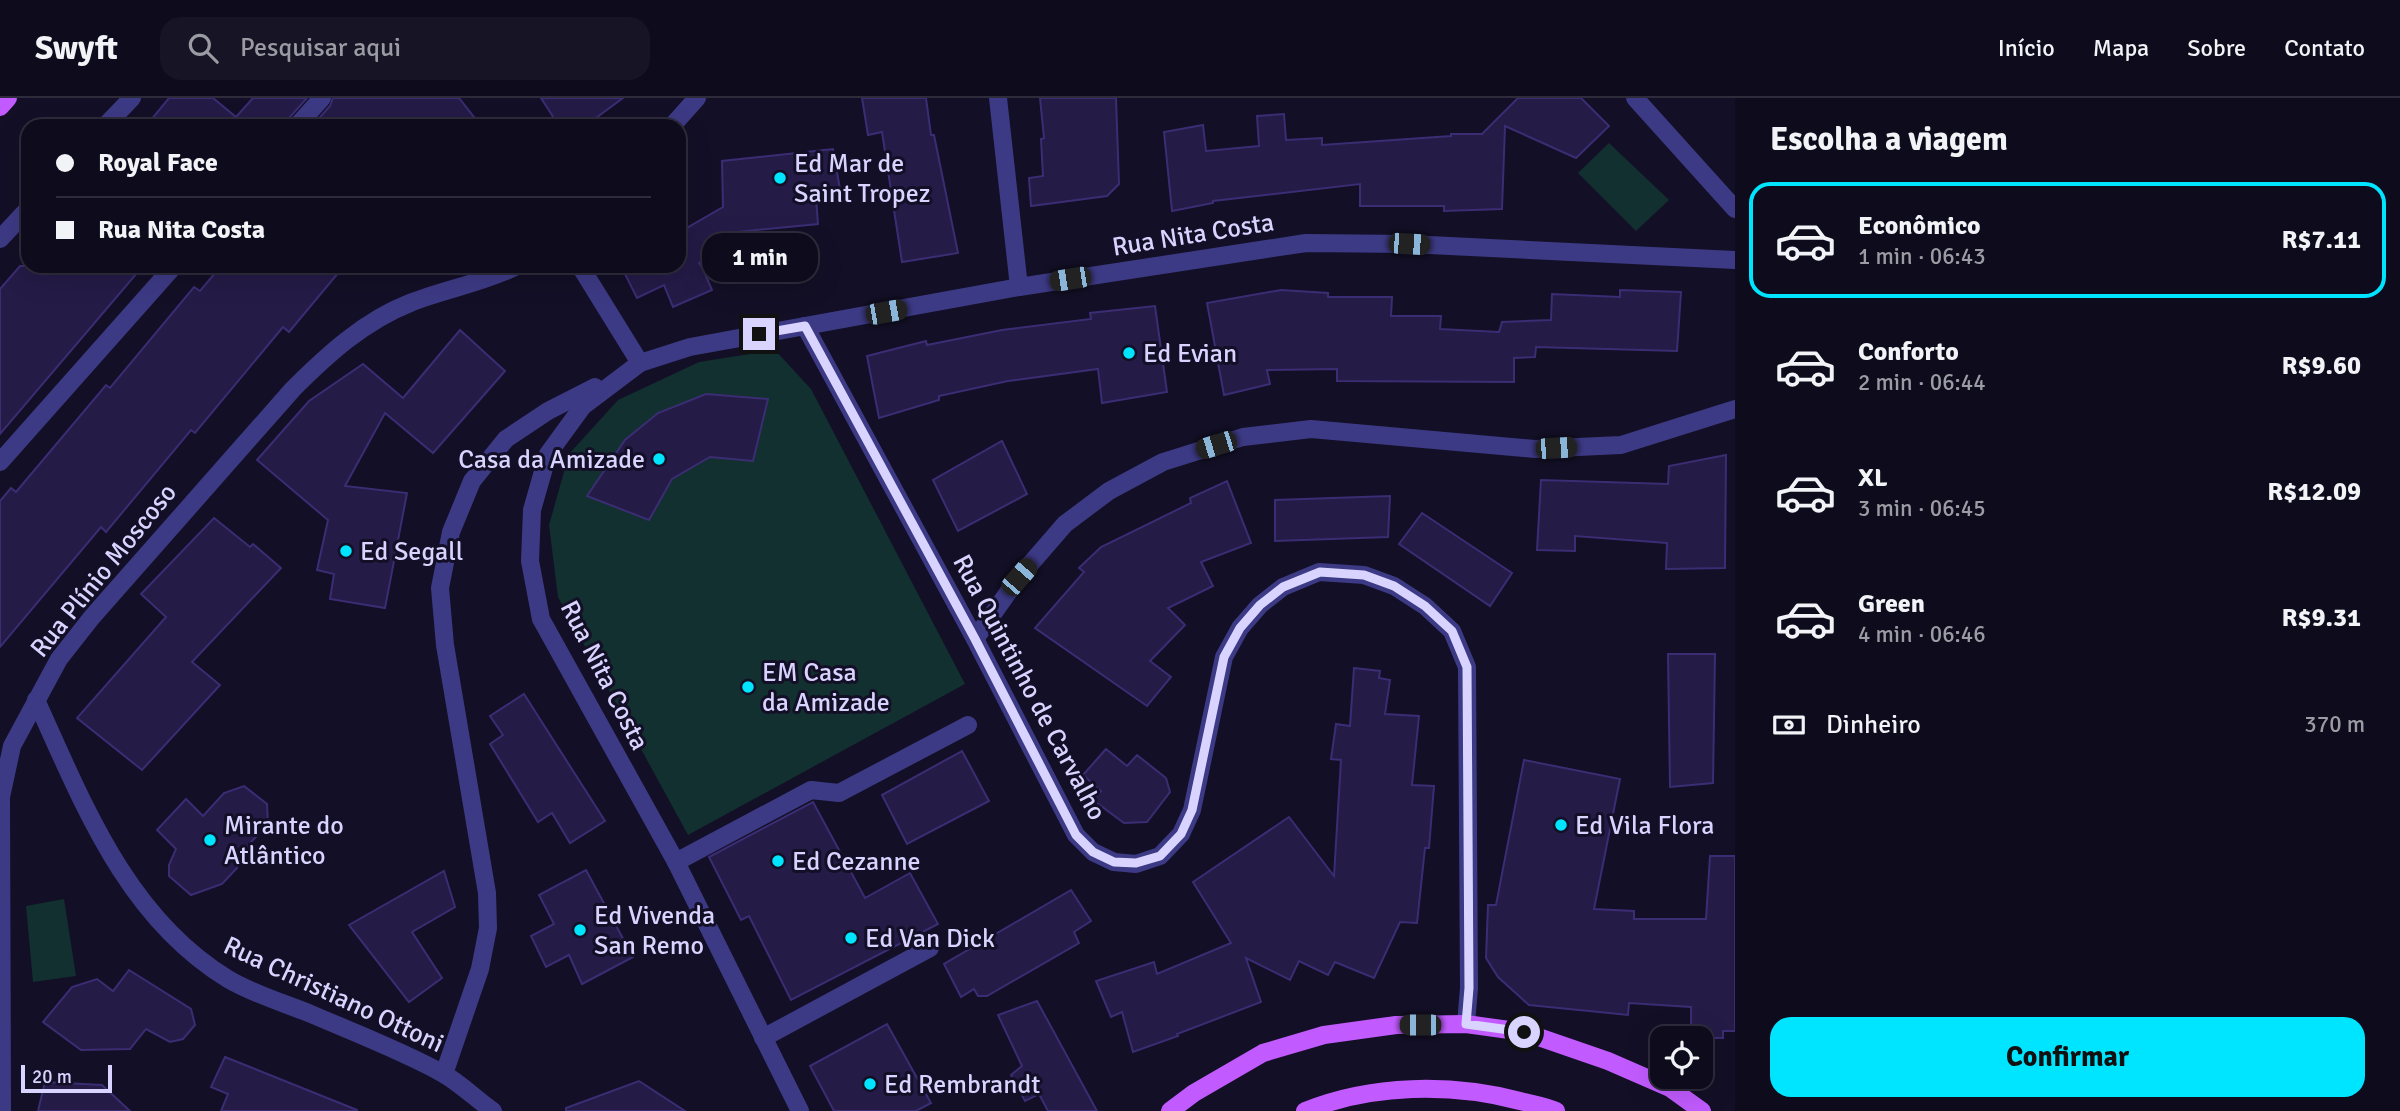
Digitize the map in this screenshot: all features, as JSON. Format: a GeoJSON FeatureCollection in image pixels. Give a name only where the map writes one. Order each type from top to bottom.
{"type":"FeatureCollection","features":[{"type":"Feature","properties":{"kind":"main road"},"geometry":{"type":"LineString","coordinates":[[0,107],[8,98]]}},
{"type":"Feature","properties":{"kind":"main road"},"geometry":{"type":"LineString","coordinates":[[1170,1111],[1263,1053],[1324,1034],[1396,1025],[1466,1024],[1524,1032],[1608,1061],[1670,1088],[1702,1111]]}},
{"type":"Feature","properties":{"kind":"main road"},"geometry":{"type":"LineString","coordinates":[[1305,1111],[1365,1093],[1416,1090],[1464,1091],[1506,1097],[1556,1111]]}},
{"type":"Feature","properties":{"kind":"street"},"geometry":{"type":"LineString","coordinates":[[112,119],[132,98]]}},
{"type":"Feature","properties":{"kind":"street"},"geometry":{"type":"LineString","coordinates":[[303,119],[322,98]]}},
{"type":"Feature","properties":{"kind":"street"},"geometry":{"type":"LineString","coordinates":[[679,119],[698,98]]}},
{"type":"Feature","properties":{"kind":"street"},"geometry":{"type":"LineString","coordinates":[[998,98],[1019,288]]}},
{"type":"Feature","properties":{"kind":"street"},"geometry":{"type":"LineString","coordinates":[[1635,98],[1735,209]]}},
{"type":"Feature","properties":{"kind":"street"},"geometry":{"type":"LineString","coordinates":[[0,239],[21,216]]}},
{"type":"Feature","properties":{"kind":"street","name":"Rua Nita Costa"},"geometry":{"type":"LineString","coordinates":[[800,1111],[676,862],[541,620],[530,561],[532,510],[548,454],[583,406],[640,363],[690,346],[1019,288],[1306,243],[1409,244],[1735,260]]}},
{"type":"Feature","properties":{"kind":"street"},"geometry":{"type":"LineString","coordinates":[[0,462],[168,273]]}},
{"type":"Feature","properties":{"kind":"street","name":"Rua Plínio Moscoso"},"geometry":{"type":"LineString","coordinates":[[2,1111],[1,797],[12,746],[59,659],[92,617],[293,389],[327,355],[364,328],[409,303],[499,273]]}},
{"type":"Feature","properties":{"kind":"street"},"geometry":{"type":"LineString","coordinates":[[443,1074],[480,970],[488,928],[487,893],[445,645],[440,588],[451,532],[472,481],[506,439],[548,411],[640,363],[584,273]]}},
{"type":"Feature","properties":{"kind":"street","name":"Rua Quintinho de Carvalho"},"geometry":{"type":"LineString","coordinates":[[805,326],[975,639],[1076,835],[1093,852],[1114,862],[1136,863],[1160,856],[1181,834],[1192,810],[1224,657],[1240,628],[1260,605],[1283,587],[1320,572],[1364,575],[1394,586],[1425,606],[1452,631],[1467,667],[1469,988],[1466,1024]]}},
{"type":"Feature","properties":{"kind":"street"},"geometry":{"type":"LineString","coordinates":[[975,639],[1019,577],[1065,524],[1110,491],[1163,462],[1243,437],[1311,429],[1535,449],[1622,445],[1735,409]]}},
{"type":"Feature","properties":{"kind":"street","name":"Rua Christiano Ottoni"},"geometry":{"type":"LineString","coordinates":[[36,700],[82,801],[119,870],[150,911],[186,949],[230,980],[443,1074],[493,1111]]}},
{"type":"Feature","properties":{"kind":"street"},"geometry":{"type":"LineString","coordinates":[[676,862],[811,790],[839,793],[968,725]]}},
{"type":"Feature","properties":{"kind":"street"},"geometry":{"type":"LineString","coordinates":[[763,1038],[930,948]]}},
{"type":"Feature","properties":{"kind":"green space"},"geometry":{"type":"Polygon","coordinates":[[[1609,143],[1669,200],[1636,231],[1578,173],[1609,143]]]}},
{"type":"Feature","properties":{"kind":"green space"},"geometry":{"type":"Polygon","coordinates":[[[775,350],[811,389],[965,684],[688,835],[558,597],[549,525],[569,454],[618,400],[699,362],[775,350]]]}},
{"type":"Feature","properties":{"kind":"green space"},"geometry":{"type":"Polygon","coordinates":[[[64,899],[76,976],[33,982],[26,906],[64,899]]]}},
{"type":"Feature","properties":{"kind":"building"},"geometry":{"type":"Polygon","coordinates":[[[169,98],[213,98],[236,117],[253,98],[307,98],[289,119],[152,119],[169,98]]]}},
{"type":"Feature","properties":{"kind":"building"},"geometry":{"type":"Polygon","coordinates":[[[333,98],[459,98],[476,119],[318,119],[330,106],[333,98]]]}},
{"type":"Feature","properties":{"kind":"building"},"geometry":{"type":"Polygon","coordinates":[[[541,98],[623,98],[594,119],[554,119],[541,98]]]}},
{"type":"Feature","properties":{"kind":"building"},"geometry":{"type":"Polygon","coordinates":[[[862,98],[926,98],[931,135],[934,135],[958,253],[902,262],[882,132],[868,135],[862,98]]]}},
{"type":"Feature","properties":{"kind":"building"},"geometry":{"type":"Polygon","coordinates":[[[1040,98],[1116,98],[1119,184],[1107,196],[1031,206],[1029,178],[1043,176],[1041,139],[1044,138],[1040,98]]]}},
{"type":"Feature","properties":{"kind":"building"},"geometry":{"type":"Polygon","coordinates":[[[1518,98],[1581,98],[1609,126],[1576,158],[1505,126],[1502,209],[1444,211],[1444,206],[1360,206],[1360,184],[1213,201],[1172,211],[1164,132],[1203,125],[1206,151],[1259,146],[1257,116],[1284,114],[1286,140],[1322,138],[1322,145],[1451,134],[1482,134],[1518,98]]]}},
{"type":"Feature","properties":{"kind":"building","name":"Ed Mar de Saint Tropez"},"geometry":{"type":"Polygon","coordinates":[[[833,149],[841,195],[816,198],[818,224],[716,234],[724,248],[699,263],[705,266],[702,267],[712,290],[673,307],[664,285],[637,298],[624,273],[686,273],[686,228],[723,207],[722,161],[833,149]]]}},
{"type":"Feature","properties":{"kind":"building"},"geometry":{"type":"Polygon","coordinates":[[[20,266],[21,273],[137,273],[0,434],[0,289],[20,266]]]}},
{"type":"Feature","properties":{"kind":"building"},"geometry":{"type":"Polygon","coordinates":[[[215,273],[338,273],[289,332],[283,327],[195,433],[191,430],[106,532],[101,527],[0,647],[0,501],[11,488],[16,492],[106,385],[110,388],[194,287],[200,291],[215,273]]]}},
{"type":"Feature","properties":{"kind":"building"},"geometry":{"type":"Polygon","coordinates":[[[1281,290],[1328,293],[1328,297],[1392,297],[1391,316],[1441,316],[1440,329],[1499,332],[1502,322],[1551,320],[1552,294],[1620,297],[1620,290],[1681,292],[1677,351],[1536,347],[1535,357],[1514,358],[1514,382],[1337,381],[1337,369],[1267,370],[1270,384],[1224,395],[1207,303],[1281,290]]]}},
{"type":"Feature","properties":{"kind":"building"},"geometry":{"type":"Polygon","coordinates":[[[1155,306],[1167,392],[1102,403],[1098,369],[1008,381],[939,396],[939,400],[879,418],[867,356],[926,341],[927,345],[1002,330],[1091,319],[1090,313],[1155,306]]]}},
{"type":"Feature","properties":{"kind":"building"},"geometry":{"type":"Polygon","coordinates":[[[460,330],[505,371],[433,453],[385,413],[345,486],[407,493],[385,608],[330,599],[334,574],[317,570],[328,520],[257,460],[309,401],[363,364],[403,398],[460,330]]]}},
{"type":"Feature","properties":{"kind":"building","name":"Casa da Amizade"},"geometry":{"type":"Polygon","coordinates":[[[706,394],[768,399],[753,461],[710,457],[672,479],[649,520],[587,496],[625,440],[658,413],[706,394]]]}},
{"type":"Feature","properties":{"kind":"building"},"geometry":{"type":"Polygon","coordinates":[[[1002,441],[1027,494],[958,531],[933,480],[1002,441]]]}},
{"type":"Feature","properties":{"kind":"building"},"geometry":{"type":"Polygon","coordinates":[[[1726,455],[1725,568],[1666,569],[1667,543],[1575,536],[1575,551],[1537,550],[1541,480],[1668,484],[1669,466],[1726,455]]]}},
{"type":"Feature","properties":{"kind":"building"},"geometry":{"type":"Polygon","coordinates":[[[1227,481],[1251,543],[1201,562],[1213,586],[1168,608],[1185,625],[1150,661],[1171,677],[1147,706],[1035,628],[1084,572],[1079,568],[1101,547],[1191,503],[1190,498],[1227,481]]]}},
{"type":"Feature","properties":{"kind":"building"},"geometry":{"type":"Polygon","coordinates":[[[1390,496],[1388,537],[1275,541],[1275,500],[1390,496]]]}},
{"type":"Feature","properties":{"kind":"building"},"geometry":{"type":"Polygon","coordinates":[[[1422,513],[1512,573],[1490,606],[1399,544],[1422,513]]]}},
{"type":"Feature","properties":{"kind":"building"},"geometry":{"type":"Polygon","coordinates":[[[214,518],[250,547],[253,544],[281,568],[192,662],[220,685],[142,770],[77,718],[166,617],[141,594],[214,518]]]}},
{"type":"Feature","properties":{"kind":"building"},"geometry":{"type":"Polygon","coordinates":[[[1668,654],[1715,654],[1713,783],[1670,787],[1668,654]]]}},
{"type":"Feature","properties":{"kind":"building"},"geometry":{"type":"Polygon","coordinates":[[[1354,668],[1380,671],[1379,678],[1390,680],[1385,714],[1419,716],[1412,785],[1434,786],[1429,848],[1425,848],[1417,923],[1400,922],[1374,978],[1335,962],[1328,975],[1299,961],[1290,980],[1246,958],[1261,1002],[1133,1052],[1122,1012],[1111,1017],[1096,981],[1154,962],[1157,974],[1231,943],[1193,882],[1289,817],[1334,876],[1341,760],[1331,759],[1336,724],[1350,726],[1354,668]]]}},
{"type":"Feature","properties":{"kind":"building"},"geometry":{"type":"Polygon","coordinates":[[[524,694],[605,821],[570,843],[552,813],[538,822],[490,744],[503,735],[490,716],[524,694]]]}},
{"type":"Feature","properties":{"kind":"building"},"geometry":{"type":"Polygon","coordinates":[[[1106,749],[1127,766],[1137,755],[1166,778],[1170,792],[1147,822],[1124,823],[1093,800],[1101,791],[1083,775],[1106,749]]]}},
{"type":"Feature","properties":{"kind":"building"},"geometry":{"type":"Polygon","coordinates":[[[962,751],[989,801],[907,844],[882,795],[962,751]]]}},
{"type":"Feature","properties":{"kind":"building"},"geometry":{"type":"Polygon","coordinates":[[[1524,760],[1620,779],[1594,909],[1634,911],[1634,919],[1706,919],[1710,856],[1735,856],[1735,1031],[1723,1031],[1723,1038],[1713,1038],[1713,1026],[1691,1026],[1691,1007],[1629,1003],[1628,1015],[1529,1005],[1498,977],[1486,958],[1488,905],[1496,905],[1524,760]]]}},
{"type":"Feature","properties":{"kind":"building","name":"Mirante do Atlântico"},"geometry":{"type":"Polygon","coordinates":[[[244,786],[267,804],[268,824],[238,856],[237,868],[222,884],[191,895],[169,876],[169,865],[176,849],[157,830],[186,799],[203,816],[224,793],[244,786]]]}},
{"type":"Feature","properties":{"kind":"building"},"geometry":{"type":"Polygon","coordinates":[[[813,802],[865,898],[910,873],[938,924],[791,1000],[749,916],[741,920],[709,857],[813,802]]]}},
{"type":"Feature","properties":{"kind":"building","name":"Ed Vivenda San Remo"},"geometry":{"type":"Polygon","coordinates":[[[586,870],[633,957],[582,984],[569,955],[546,967],[531,936],[554,924],[539,895],[586,870]]]}},
{"type":"Feature","properties":{"kind":"building"},"geometry":{"type":"Polygon","coordinates":[[[444,871],[455,907],[412,932],[442,978],[409,1002],[349,925],[444,871]]]}},
{"type":"Feature","properties":{"kind":"building"},"geometry":{"type":"Polygon","coordinates":[[[1071,890],[1091,921],[1074,932],[1079,943],[987,996],[978,996],[974,989],[961,997],[944,964],[1071,890]]]}},
{"type":"Feature","properties":{"kind":"building"},"geometry":{"type":"Polygon","coordinates":[[[129,970],[191,1009],[195,1025],[183,1039],[170,1042],[146,1029],[130,1049],[81,1050],[43,1022],[72,987],[97,979],[113,991],[129,970]]]}},
{"type":"Feature","properties":{"kind":"building"},"geometry":{"type":"Polygon","coordinates":[[[1037,1001],[1097,1111],[1048,1111],[1039,1094],[1025,1101],[1011,1075],[1022,1066],[998,1015],[1037,1001]]]}},
{"type":"Feature","properties":{"kind":"building","name":"Ed Rembrandt"},"geometry":{"type":"Polygon","coordinates":[[[887,1024],[931,1103],[916,1111],[834,1111],[810,1066],[887,1024]]]}},
{"type":"Feature","properties":{"kind":"building"},"geometry":{"type":"Polygon","coordinates":[[[225,1057],[357,1111],[221,1111],[228,1094],[211,1087],[225,1057]]]}},
{"type":"Feature","properties":{"kind":"building"},"geometry":{"type":"Polygon","coordinates":[[[639,1081],[685,1111],[566,1111],[566,1108],[639,1081]]]}},
{"type":"Feature","properties":{"kind":"building"},"geometry":{"type":"Polygon","coordinates":[[[45,1082],[102,1085],[130,1111],[38,1111],[45,1082]]]}},
{"type":"Feature","properties":{"kind":"place","name":"Ed Mar de Saint Tropez"},"geometry":{"type":"Point","coordinates":[780,178]}},
{"type":"Feature","properties":{"kind":"place","name":"Ed Evian"},"geometry":{"type":"Point","coordinates":[1129,353]}},
{"type":"Feature","properties":{"kind":"place","name":"Casa da Amizade"},"geometry":{"type":"Point","coordinates":[659,459]}},
{"type":"Feature","properties":{"kind":"place","name":"Ed Segall"},"geometry":{"type":"Point","coordinates":[346,551]}},
{"type":"Feature","properties":{"kind":"place","name":"EM Casa da Amizade"},"geometry":{"type":"Point","coordinates":[748,687]}},
{"type":"Feature","properties":{"kind":"place","name":"Ed Vila Flora"},"geometry":{"type":"Point","coordinates":[1561,825]}},
{"type":"Feature","properties":{"kind":"place","name":"Mirante do Atlântico"},"geometry":{"type":"Point","coordinates":[210,840]}},
{"type":"Feature","properties":{"kind":"place","name":"Ed Cezanne"},"geometry":{"type":"Point","coordinates":[778,861]}},
{"type":"Feature","properties":{"kind":"place","name":"Ed Vivenda San Remo"},"geometry":{"type":"Point","coordinates":[580,930]}},
{"type":"Feature","properties":{"kind":"place","name":"Ed Van Dick"},"geometry":{"type":"Point","coordinates":[851,938]}},
{"type":"Feature","properties":{"kind":"place","name":"Ed Rembrandt"},"geometry":{"type":"Point","coordinates":[870,1084]}},
{"type":"Feature","properties":{"kind":"route"},"geometry":{"type":"LineString","coordinates":[[759,334],[805,326],[975,639],[1076,835],[1093,852],[1114,862],[1136,863],[1160,856],[1181,834],[1192,810],[1224,657],[1240,628],[1260,605],[1283,587],[1320,572],[1364,575],[1394,586],[1425,606],[1452,631],[1467,667],[1469,988],[1466,1024],[1524,1032]]}}]}
